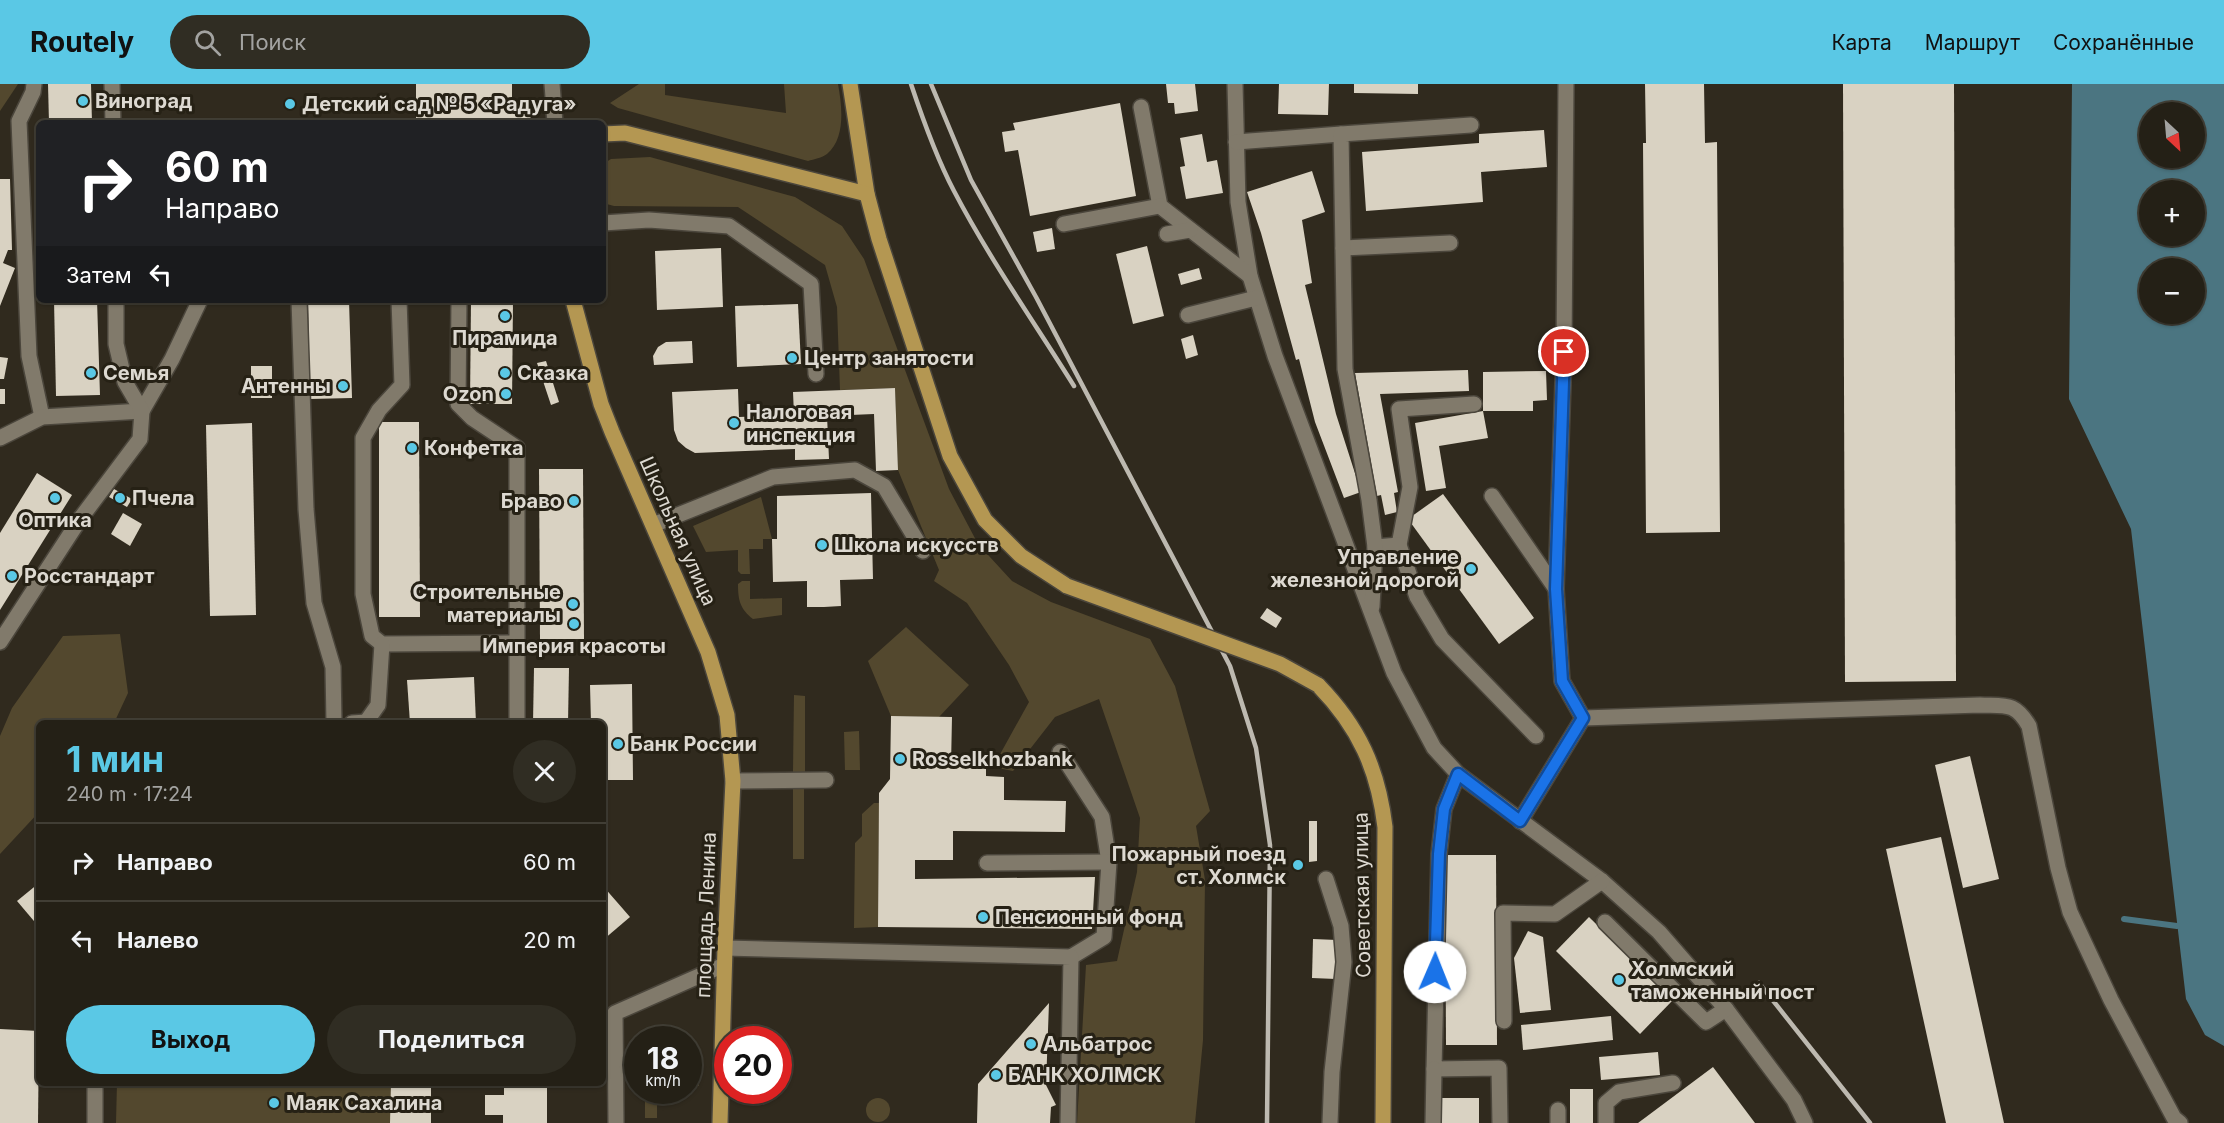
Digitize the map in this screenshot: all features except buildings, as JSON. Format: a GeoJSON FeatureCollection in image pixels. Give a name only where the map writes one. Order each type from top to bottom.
{"type":"FeatureCollection","features":[{"type":"Feature","properties":{"kind":"main road","name":"Советская улица"},"geometry":{"type":"LineString","coordinates":[[850,84],[867,194],[879,238],[950,456],[985,520],[1021,556],[1067,586],[1280,664],[1318,685],[1336,704],[1358,735],[1372,764],[1382,796],[1386,827],[1383,1123]]}},
{"type":"Feature","properties":{"kind":"main road"},"geometry":{"type":"LineString","coordinates":[[606,134],[625,134],[867,194]]}},
{"type":"Feature","properties":{"kind":"main road","name":"Школьная улица"},"geometry":{"type":"LineString","coordinates":[[574,303],[602,404],[708,652],[727,715],[733,781]]}},
{"type":"Feature","properties":{"kind":"main road","name":"площадь Ленина"},"geometry":{"type":"LineString","coordinates":[[720,1123],[724,965],[733,781]]}},
{"type":"Feature","properties":{"kind":"street"},"geometry":{"type":"LineString","coordinates":[[34,84],[33,92],[19,121],[29,356],[42,417]]}},
{"type":"Feature","properties":{"kind":"street"},"geometry":{"type":"LineString","coordinates":[[112,84],[113,120]]}},
{"type":"Feature","properties":{"kind":"street"},"geometry":{"type":"LineString","coordinates":[[552,84],[555,120]]}},
{"type":"Feature","properties":{"kind":"street"},"geometry":{"type":"LineString","coordinates":[[1235,84],[1238,202],[1250,276],[1256,298],[1275,356],[1394,673],[1434,748],[1458,774],[1602,881],[1659,932],[1726,1009],[1794,1100],[1805,1123]]}},
{"type":"Feature","properties":{"kind":"street"},"geometry":{"type":"LineString","coordinates":[[1566,84],[1564,352],[1556,589],[1562,681],[1583,718]]}},
{"type":"Feature","properties":{"kind":"street"},"geometry":{"type":"LineString","coordinates":[[1141,107],[1160,206],[1250,276]]}},
{"type":"Feature","properties":{"kind":"street"},"geometry":{"type":"LineString","coordinates":[[1236,142],[1471,125]]}},
{"type":"Feature","properties":{"kind":"street"},"geometry":{"type":"LineString","coordinates":[[1341,134],[1345,369],[1369,500],[1375,547],[1372,613]]}},
{"type":"Feature","properties":{"kind":"street"},"geometry":{"type":"LineString","coordinates":[[1064,225],[1160,206]]}},
{"type":"Feature","properties":{"kind":"street"},"geometry":{"type":"LineString","coordinates":[[606,223],[649,220],[729,226],[811,284],[816,374]]}},
{"type":"Feature","properties":{"kind":"street"},"geometry":{"type":"LineString","coordinates":[[1167,234],[1190,230]]}},
{"type":"Feature","properties":{"kind":"street"},"geometry":{"type":"LineString","coordinates":[[1343,248],[1450,243]]}},
{"type":"Feature","properties":{"kind":"street"},"geometry":{"type":"LineString","coordinates":[[1188,315],[1256,298]]}},
{"type":"Feature","properties":{"kind":"street"},"geometry":{"type":"LineString","coordinates":[[116,303],[116,344],[125,382],[142,411]]}},
{"type":"Feature","properties":{"kind":"street"},"geometry":{"type":"LineString","coordinates":[[0,642],[80,519],[140,439],[142,411],[172,359],[199,303]]}},
{"type":"Feature","properties":{"kind":"street"},"geometry":{"type":"LineString","coordinates":[[299,303],[308,532],[314,603],[333,667],[334,720]]}},
{"type":"Feature","properties":{"kind":"street"},"geometry":{"type":"LineString","coordinates":[[399,303],[402,385],[379,410],[363,438],[363,594],[372,636],[382,644],[517,643]]}},
{"type":"Feature","properties":{"kind":"street"},"geometry":{"type":"LineString","coordinates":[[459,303],[458,404],[472,418],[517,448],[517,720]]}},
{"type":"Feature","properties":{"kind":"street"},"geometry":{"type":"LineString","coordinates":[[1474,404],[1399,409],[1410,487],[1399,545],[1417,597],[1442,639],[1536,736]]}},
{"type":"Feature","properties":{"kind":"street"},"geometry":{"type":"LineString","coordinates":[[0,438],[42,417],[142,411]]}},
{"type":"Feature","properties":{"kind":"street"},"geometry":{"type":"LineString","coordinates":[[653,525],[773,477],[855,470],[884,486],[923,551]]}},
{"type":"Feature","properties":{"kind":"street"},"geometry":{"type":"LineString","coordinates":[[1492,496],[1556,589]]}},
{"type":"Feature","properties":{"kind":"street"},"geometry":{"type":"LineString","coordinates":[[1375,547],[1399,545]]}},
{"type":"Feature","properties":{"kind":"street"},"geometry":{"type":"LineString","coordinates":[[367,720],[378,705],[382,644]]}},
{"type":"Feature","properties":{"kind":"street"},"geometry":{"type":"LineString","coordinates":[[1583,718],[1980,705],[2010,707],[2021,713],[2029,726],[2058,868],[2070,912],[2111,1000],[2174,1118],[2180,1123]]}},
{"type":"Feature","properties":{"kind":"street"},"geometry":{"type":"LineString","coordinates":[[1520,821],[1583,718]]}},
{"type":"Feature","properties":{"kind":"street"},"geometry":{"type":"LineString","coordinates":[[725,948],[1071,957],[1104,937],[1109,862],[1102,817],[1060,752]]}},
{"type":"Feature","properties":{"kind":"street"},"geometry":{"type":"LineString","coordinates":[[1433,1123],[1439,854],[1444,809],[1458,774]]}},
{"type":"Feature","properties":{"kind":"street"},"geometry":{"type":"LineString","coordinates":[[733,781],[826,780]]}},
{"type":"Feature","properties":{"kind":"street"},"geometry":{"type":"LineString","coordinates":[[987,862],[1109,862]]}},
{"type":"Feature","properties":{"kind":"street"},"geometry":{"type":"LineString","coordinates":[[1326,879],[1341,926],[1344,963],[1332,1071],[1330,1123]]}},
{"type":"Feature","properties":{"kind":"street"},"geometry":{"type":"LineString","coordinates":[[1504,1022],[1503,913],[1555,914],[1602,881]]}},
{"type":"Feature","properties":{"kind":"street"},"geometry":{"type":"LineString","coordinates":[[1605,922],[1706,1022],[1726,1009]]}},
{"type":"Feature","properties":{"kind":"street"},"geometry":{"type":"LineString","coordinates":[[1068,1123],[1071,957]]}},
{"type":"Feature","properties":{"kind":"street"},"geometry":{"type":"LineString","coordinates":[[616,1123],[609,1012],[724,965]]}},
{"type":"Feature","properties":{"kind":"street"},"geometry":{"type":"LineString","coordinates":[[1434,1069],[1499,1068],[1500,1123]]}},
{"type":"Feature","properties":{"kind":"street"},"geometry":{"type":"LineString","coordinates":[[1606,1123],[1606,1103],[1619,1092],[1673,1083]]}},
{"type":"Feature","properties":{"kind":"street"},"geometry":{"type":"LineString","coordinates":[[95,1086],[95,1123]]}},
{"type":"Feature","properties":{"kind":"shaded area"},"geometry":{"type":"Polygon","coordinates":[[[0,84],[18,84],[0,111],[0,84]]]}},
{"type":"Feature","properties":{"kind":"shaded area"},"geometry":{"type":"Polygon","coordinates":[[[639,84],[665,84],[665,95],[786,113],[784,84],[838,84],[841,102],[840,131],[827,154],[808,161],[618,108],[610,103],[639,84]]]}},
{"type":"Feature","properties":{"kind":"shaded area"},"geometry":{"type":"Polygon","coordinates":[[[650,157],[795,197],[842,226],[864,259],[949,489],[978,544],[1012,581],[1051,602],[1150,639],[1175,686],[1210,811],[1196,826],[1205,880],[1203,1040],[1195,1123],[1077,1123],[1086,965],[1117,961],[1137,872],[1140,818],[1099,699],[1055,717],[1013,771],[993,767],[1029,702],[1009,665],[967,603],[934,581],[939,570],[898,470],[895,388],[840,390],[837,307],[825,265],[738,207],[614,206],[606,204],[606,162],[611,159],[650,157]]]}},
{"type":"Feature","properties":{"kind":"shaded area"},"geometry":{"type":"Polygon","coordinates":[[[761,497],[772,539],[763,539],[763,549],[749,549],[750,574],[741,574],[738,571],[738,550],[706,552],[693,526],[761,497]]]}},
{"type":"Feature","properties":{"kind":"shaded area"},"geometry":{"type":"Polygon","coordinates":[[[742,581],[750,581],[750,599],[782,598],[782,615],[753,619],[743,608],[739,599],[738,584],[742,581]]]}},
{"type":"Feature","properties":{"kind":"shaded area"},"geometry":{"type":"Polygon","coordinates":[[[906,627],[969,685],[939,717],[891,716],[868,661],[906,627]]]}},
{"type":"Feature","properties":{"kind":"shaded area"},"geometry":{"type":"Polygon","coordinates":[[[120,634],[128,693],[115,720],[36,720],[36,815],[0,854],[0,736],[12,708],[63,636],[120,634]]]}},
{"type":"Feature","properties":{"kind":"shaded area"},"geometry":{"type":"Polygon","coordinates":[[[794,695],[805,696],[805,772],[793,772],[794,695]]]}},
{"type":"Feature","properties":{"kind":"shaded area"},"geometry":{"type":"Polygon","coordinates":[[[859,731],[860,770],[845,770],[844,732],[859,731]]]}},
{"type":"Feature","properties":{"kind":"shaded area"},"geometry":{"type":"Polygon","coordinates":[[[793,788],[804,789],[804,859],[793,859],[793,788]]]}},
{"type":"Feature","properties":{"kind":"shaded area"},"geometry":{"type":"Polygon","coordinates":[[[874,803],[879,803],[878,927],[854,928],[855,843],[862,836],[862,814],[874,803]]]}},
{"type":"Feature","properties":{"kind":"shaded area","name":"Маяк Сахалина"},"geometry":{"type":"Polygon","coordinates":[[[117,1086],[431,1086],[431,1123],[116,1123],[117,1086]]]}},
{"type":"Feature","properties":{"kind":"shaded area"},"geometry":{"type":"Polygon","coordinates":[[[878,1098],[886,1102],[890,1110],[886,1118],[878,1122],[870,1118],[866,1110],[870,1102],[878,1098]]]}},
{"type":"Feature","properties":{"kind":"shaded area"},"geometry":{"type":"Polygon","coordinates":[[[645,1104],[657,1104],[657,1118],[645,1118],[645,1104]]]}},
{"type":"Feature","properties":{"kind":"water"},"geometry":{"type":"Polygon","coordinates":[[[2072,84],[2224,84],[2224,1046],[2205,1035],[2186,999],[2131,529],[2069,399],[2072,84]]]}},
{"type":"Feature","properties":{"kind":"waterway"},"geometry":{"type":"LineString","coordinates":[[2124,919],[2177,926]]}},
{"type":"Feature","properties":{"kind":"railway"},"geometry":{"type":"LineString","coordinates":[[911,84],[925,125],[954,191],[997,265],[1074,386]]}},
{"type":"Feature","properties":{"kind":"railway"},"geometry":{"type":"LineString","coordinates":[[931,84],[971,180],[1036,297],[1230,666],[1256,748],[1270,845],[1267,1123]]}},
{"type":"Feature","properties":{"kind":"railway"},"geometry":{"type":"LineString","coordinates":[[1759,983],[1870,1123]]}},
{"type":"Feature","properties":{"kind":"place","name":"Виноград"},"geometry":{"type":"Point","coordinates":[83,101]}},
{"type":"Feature","properties":{"kind":"place","name":"Детский сад № 5 «Радуга»"},"geometry":{"type":"Point","coordinates":[290,104]}},
{"type":"Feature","properties":{"kind":"place","name":"Пирамида"},"geometry":{"type":"Point","coordinates":[505,316]}},
{"type":"Feature","properties":{"kind":"place","name":"Центр занятости"},"geometry":{"type":"Point","coordinates":[792,358]}},
{"type":"Feature","properties":{"kind":"place","name":"Семья"},"geometry":{"type":"Point","coordinates":[91,373]}},
{"type":"Feature","properties":{"kind":"place","name":"Сказка"},"geometry":{"type":"Point","coordinates":[505,373]}},
{"type":"Feature","properties":{"kind":"place","name":"Антенны"},"geometry":{"type":"Point","coordinates":[343,386]}},
{"type":"Feature","properties":{"kind":"place","name":"Ozon"},"geometry":{"type":"Point","coordinates":[506,394]}},
{"type":"Feature","properties":{"kind":"place","name":"Налоговая инспекция"},"geometry":{"type":"Point","coordinates":[734,423]}},
{"type":"Feature","properties":{"kind":"place","name":"Конфетка"},"geometry":{"type":"Point","coordinates":[412,448]}},
{"type":"Feature","properties":{"kind":"place","name":"Оптика"},"geometry":{"type":"Point","coordinates":[55,498]}},
{"type":"Feature","properties":{"kind":"place","name":"Пчела"},"geometry":{"type":"Point","coordinates":[120,498]}},
{"type":"Feature","properties":{"kind":"place","name":"Браво"},"geometry":{"type":"Point","coordinates":[574,501]}},
{"type":"Feature","properties":{"kind":"place","name":"Школа искусств"},"geometry":{"type":"Point","coordinates":[822,545]}},
{"type":"Feature","properties":{"kind":"place","name":"Управление железной дорогой"},"geometry":{"type":"Point","coordinates":[1471,569]}},
{"type":"Feature","properties":{"kind":"place","name":"Росстандарт"},"geometry":{"type":"Point","coordinates":[12,576]}},
{"type":"Feature","properties":{"kind":"place","name":"Строительные материалы"},"geometry":{"type":"Point","coordinates":[573,604]}},
{"type":"Feature","properties":{"kind":"place","name":"Империя красоты"},"geometry":{"type":"Point","coordinates":[574,624]}},
{"type":"Feature","properties":{"kind":"place","name":"Банк России"},"geometry":{"type":"Point","coordinates":[618,744]}},
{"type":"Feature","properties":{"kind":"place","name":"Rosselkhozbank"},"geometry":{"type":"Point","coordinates":[900,759]}},
{"type":"Feature","properties":{"kind":"place","name":"Пожарный поезд ст. Холмск"},"geometry":{"type":"Point","coordinates":[1298,865]}},
{"type":"Feature","properties":{"kind":"place","name":"Пенсионный фонд"},"geometry":{"type":"Point","coordinates":[983,917]}},
{"type":"Feature","properties":{"kind":"place","name":"Холмский таможенный пост"},"geometry":{"type":"Point","coordinates":[1619,980]}},
{"type":"Feature","properties":{"kind":"place","name":"Альбатрос"},"geometry":{"type":"Point","coordinates":[1031,1044]}},
{"type":"Feature","properties":{"kind":"place","name":"БАНК ХОЛМСК"},"geometry":{"type":"Point","coordinates":[996,1075]}},
{"type":"Feature","properties":{"kind":"place","name":"Маяк Сахалина"},"geometry":{"type":"Point","coordinates":[274,1103]}},
{"type":"Feature","properties":{"kind":"route"},"geometry":{"type":"LineString","coordinates":[[1435,972],[1439,854],[1444,809],[1458,774],[1520,821],[1583,718],[1562,681],[1556,589],[1564,352]]}}]}
